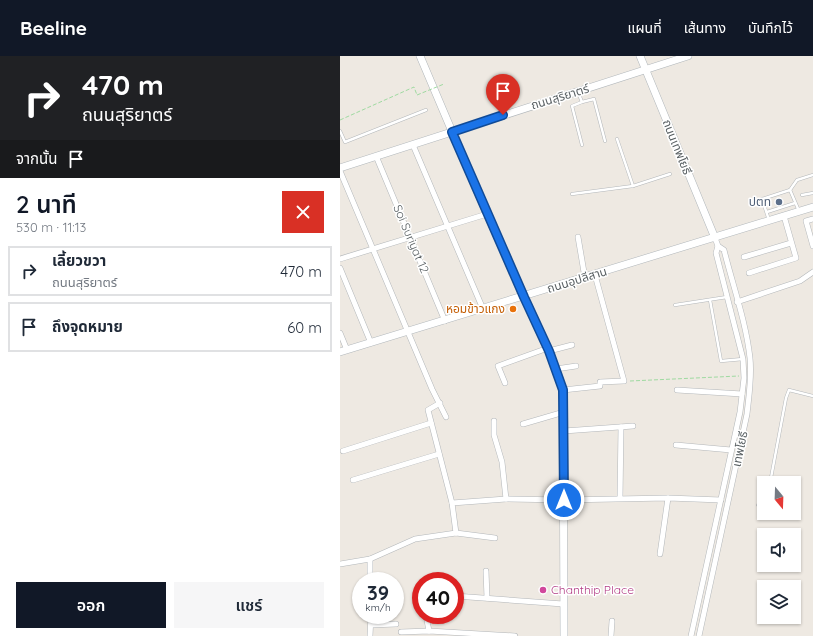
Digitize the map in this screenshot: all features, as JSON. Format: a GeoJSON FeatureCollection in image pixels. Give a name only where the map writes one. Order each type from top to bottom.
{"type":"FeatureCollection","features":[{"type":"Feature","properties":{"kind":"street"},"geometry":{"type":"LineString","coordinates":[[420,56],[487,214],[548,349],[563,390],[564,636]]}},
{"type":"Feature","properties":{"kind":"street","name":"ถนนเทพโยธี"},"geometry":{"type":"LineString","coordinates":[[640,56],[715,238]]}},
{"type":"Feature","properties":{"kind":"street","name":"ถนนสุริยาตร์"},"geometry":{"type":"LineString","coordinates":[[340,170],[376,156],[688,56]]}},
{"type":"Feature","properties":{"kind":"street"},"geometry":{"type":"LineString","coordinates":[[413,145],[483,309]]}},
{"type":"Feature","properties":{"kind":"street","name":"Soi Suriyat 12"},"geometry":{"type":"LineString","coordinates":[[376,156],[446,321]]}},
{"type":"Feature","properties":{"kind":"street"},"geometry":{"type":"LineString","coordinates":[[340,170],[408,333],[446,417]]}},
{"type":"Feature","properties":{"kind":"street","name":"ถนนอุปลีสาน"},"geometry":{"type":"LineString","coordinates":[[344,351],[408,333],[813,207]]}},
{"type":"Feature","properties":{"kind":"street"},"geometry":{"type":"LineString","coordinates":[[340,259],[487,214]]}},
{"type":"Feature","properties":{"kind":"street"},"geometry":{"type":"LineString","coordinates":[[749,273],[796,258],[784,216]]}},
{"type":"Feature","properties":{"kind":"street"},"geometry":{"type":"LineString","coordinates":[[813,219],[806,221],[813,246]]}},
{"type":"Feature","properties":{"kind":"street"},"geometry":{"type":"LineString","coordinates":[[578,237],[585,278]]}},
{"type":"Feature","properties":{"kind":"street","name":"เทพโยธี"},"geometry":{"type":"LineString","coordinates":[[699,636],[747,414],[751,378],[750,359],[738,302],[724,250],[718,246],[715,238]]}},
{"type":"Feature","properties":{"kind":"street"},"geometry":{"type":"LineString","coordinates":[[744,257],[791,242]]}},
{"type":"Feature","properties":{"kind":"street","name":"เทพโยธี"},"geometry":{"type":"LineString","coordinates":[[691,636],[714,536],[742,394],[743,359],[729,297],[716,252],[718,246]]}},
{"type":"Feature","properties":{"kind":"street"},"geometry":{"type":"LineString","coordinates":[[340,268],[371,343]]}},
{"type":"Feature","properties":{"kind":"street"},"geometry":{"type":"LineString","coordinates":[[738,302],[800,281],[813,272]]}},
{"type":"Feature","properties":{"kind":"street"},"geometry":{"type":"LineString","coordinates":[[563,390],[600,386],[600,382],[624,381],[595,275]]}},
{"type":"Feature","properties":{"kind":"street"},"geometry":{"type":"LineString","coordinates":[[340,333],[344,351]]}},
{"type":"Feature","properties":{"kind":"street"},"geometry":{"type":"LineString","coordinates":[[505,383],[498,366],[548,349],[572,345]]}},
{"type":"Feature","properties":{"kind":"street"},"geometry":{"type":"LineString","coordinates":[[743,359],[750,359]]}},
{"type":"Feature","properties":{"kind":"street"},"geometry":{"type":"LineString","coordinates":[[556,369],[576,366]]}},
{"type":"Feature","properties":{"kind":"street"},"geometry":{"type":"LineString","coordinates":[[677,390],[742,394]]}},
{"type":"Feature","properties":{"kind":"street"},"geometry":{"type":"LineString","coordinates":[[440,403],[428,410],[452,504],[456,533]]}},
{"type":"Feature","properties":{"kind":"street"},"geometry":{"type":"LineString","coordinates":[[523,424],[564,412]]}},
{"type":"Feature","properties":{"kind":"street"},"geometry":{"type":"LineString","coordinates":[[494,421],[494,435],[502,462],[506,499]]}},
{"type":"Feature","properties":{"kind":"street"},"geometry":{"type":"LineString","coordinates":[[343,451],[431,423]]}},
{"type":"Feature","properties":{"kind":"street"},"geometry":{"type":"LineString","coordinates":[[564,431],[633,426]]}},
{"type":"Feature","properties":{"kind":"street"},"geometry":{"type":"LineString","coordinates":[[620,498],[621,427]]}},
{"type":"Feature","properties":{"kind":"street"},"geometry":{"type":"LineString","coordinates":[[676,445],[732,450]]}},
{"type":"Feature","properties":{"kind":"street"},"geometry":{"type":"LineString","coordinates":[[353,480],[439,454]]}},
{"type":"Feature","properties":{"kind":"street"},"geometry":{"type":"LineString","coordinates":[[452,504],[506,499],[564,500],[668,498],[721,500]]}},
{"type":"Feature","properties":{"kind":"street"},"geometry":{"type":"LineString","coordinates":[[660,554],[668,498]]}},
{"type":"Feature","properties":{"kind":"street"},"geometry":{"type":"LineString","coordinates":[[340,564],[370,559],[415,539],[456,533],[495,538]]}},
{"type":"Feature","properties":{"kind":"street"},"geometry":{"type":"LineString","coordinates":[[714,536],[721,538]]}},
{"type":"Feature","properties":{"kind":"street"},"geometry":{"type":"LineString","coordinates":[[370,559],[370,572]]}},
{"type":"Feature","properties":{"kind":"street"},"geometry":{"type":"LineString","coordinates":[[486,571],[487,598]]}},
{"type":"Feature","properties":{"kind":"street"},"geometry":{"type":"LineString","coordinates":[[464,597],[563,604]]}},
{"type":"Feature","properties":{"kind":"street"},"geometry":{"type":"LineString","coordinates":[[611,636],[612,621]]}},
{"type":"Feature","properties":{"kind":"street"},"geometry":{"type":"LineString","coordinates":[[370,636],[371,626],[396,624]]}},
{"type":"Feature","properties":{"kind":"street"},"geometry":{"type":"LineString","coordinates":[[428,624],[429,631]]}},
{"type":"Feature","properties":{"kind":"street"},"geometry":{"type":"LineString","coordinates":[[401,632],[429,631],[515,636]]}},
{"type":"Feature","properties":{"kind":"lane"},"geometry":{"type":"LineString","coordinates":[[578,91],[582,102]]}},
{"type":"Feature","properties":{"kind":"lane"},"geometry":{"type":"LineString","coordinates":[[582,144],[572,106],[594,99],[605,141]]}},
{"type":"Feature","properties":{"kind":"lane"},"geometry":{"type":"LineString","coordinates":[[340,131],[345,142],[426,110]]}},
{"type":"Feature","properties":{"kind":"lane"},"geometry":{"type":"LineString","coordinates":[[617,139],[633,186]]}},
{"type":"Feature","properties":{"kind":"lane"},"geometry":{"type":"LineString","coordinates":[[572,194],[633,186],[670,174]]}},
{"type":"Feature","properties":{"kind":"lane"},"geometry":{"type":"LineString","coordinates":[[769,220],[762,199],[790,190],[797,180],[813,175]]}},
{"type":"Feature","properties":{"kind":"lane"},"geometry":{"type":"LineString","coordinates":[[790,190],[799,211]]}},
{"type":"Feature","properties":{"kind":"lane"},"geometry":{"type":"LineString","coordinates":[[779,198],[780,193]]}},
{"type":"Feature","properties":{"kind":"lane"},"geometry":{"type":"LineString","coordinates":[[802,195],[813,193]]}},
{"type":"Feature","properties":{"kind":"lane"},"geometry":{"type":"LineString","coordinates":[[767,212],[778,207],[795,203]]}},
{"type":"Feature","properties":{"kind":"lane"},"geometry":{"type":"LineString","coordinates":[[674,305],[729,297]]}},
{"type":"Feature","properties":{"kind":"lane"},"geometry":{"type":"LineString","coordinates":[[710,300],[721,361],[743,359]]}},
{"type":"Feature","properties":{"kind":"lane"},"geometry":{"type":"LineString","coordinates":[[771,476],[786,398],[789,390],[813,396]]}},
{"type":"Feature","properties":{"kind":"path"},"geometry":{"type":"LineString","coordinates":[[340,120],[414,87],[418,95],[444,84]]}},
{"type":"Feature","properties":{"kind":"path"},"geometry":{"type":"LineString","coordinates":[[624,381],[743,376]]}},
{"type":"Feature","properties":{"kind":"place","name":"ปตท"},"geometry":{"type":"Point","coordinates":[779,202]}},
{"type":"Feature","properties":{"kind":"place","name":"หอมข้าวแกง"},"geometry":{"type":"Point","coordinates":[513,309]}},
{"type":"Feature","properties":{"kind":"place","name":"Chanthip Place"},"geometry":{"type":"Point","coordinates":[543,590]}},
{"type":"Feature","properties":{"kind":"route"},"geometry":{"type":"LineString","coordinates":[[503,115],[452,132],[487,214],[556,366],[563,390],[564,500]]}}]}
